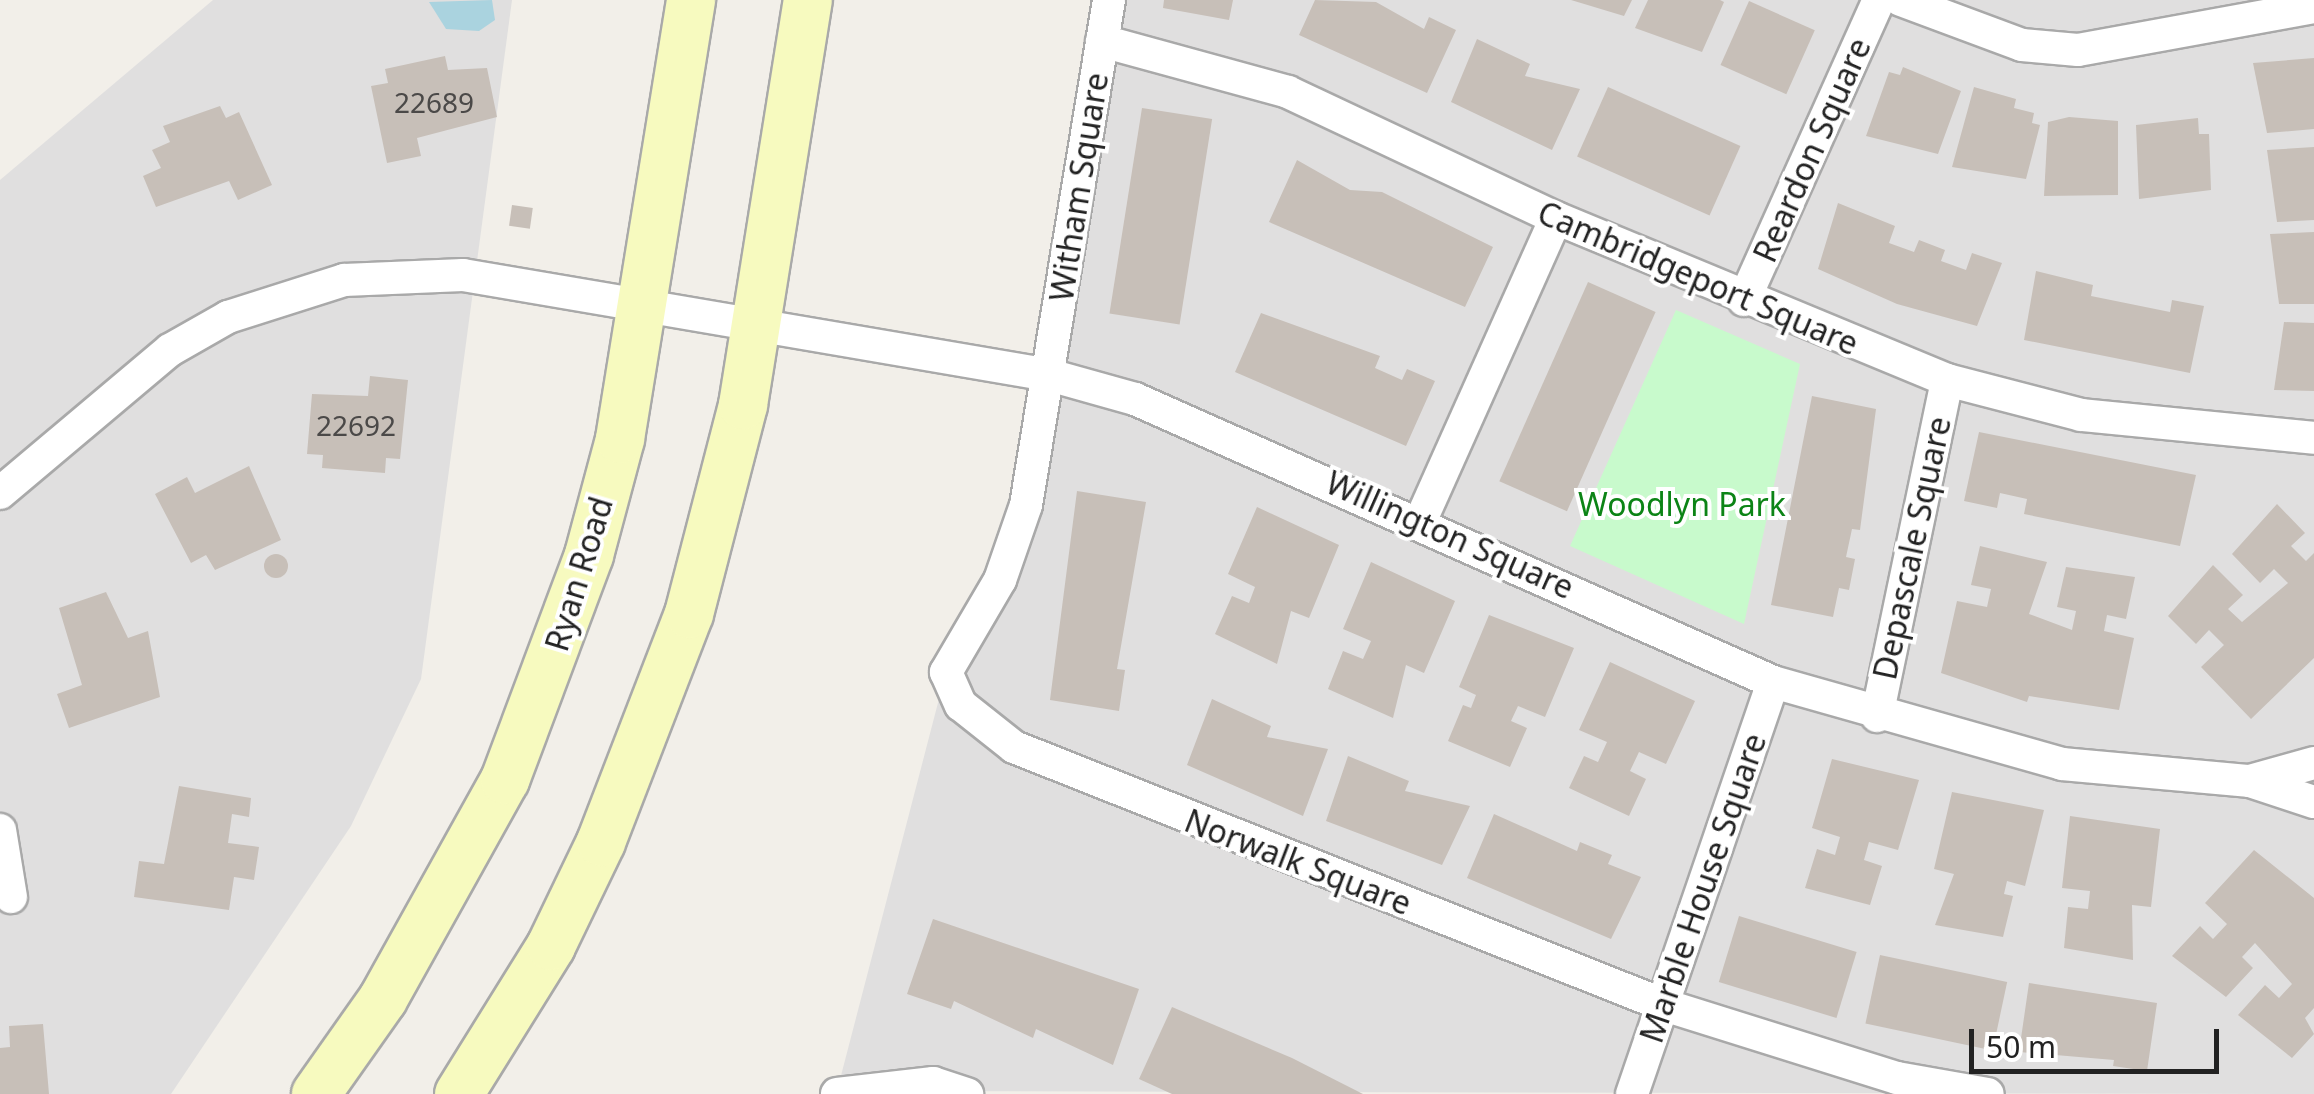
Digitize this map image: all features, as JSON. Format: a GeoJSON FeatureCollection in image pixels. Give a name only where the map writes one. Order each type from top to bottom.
{"type":"FeatureCollection","features":[{"type":"Feature","properties":{"kind":"main road","name":"Ryan Road"},"geometry":{"type":"LineString","coordinates":[[316,1094],[383,999],[504,780],[589,555],[644,304],[692,0]]}},
{"type":"Feature","properties":{"kind":"main road"},"geometry":{"type":"LineString","coordinates":[[458,1094],[551,946],[658,704],[730,467],[808,0]]}},
{"type":"Feature","properties":{"kind":"street","name":"Witham Square"},"geometry":{"type":"LineString","coordinates":[[1049,375],[1108,0]]}},
{"type":"Feature","properties":{"kind":"street","name":"Reardon Square"},"geometry":{"type":"LineString","coordinates":[[1744,300],[1880,0]]}},
{"type":"Feature","properties":{"kind":"street"},"geometry":{"type":"LineString","coordinates":[[1901,0],[2022,46],[2078,50],[2314,6]]}},
{"type":"Feature","properties":{"kind":"street","name":"Cambridgeport Square"},"geometry":{"type":"LineString","coordinates":[[1102,41],[1288,92],[1556,218],[1744,300],[1947,380],[2081,415],[2314,438]]}},
{"type":"Feature","properties":{"kind":"street"},"geometry":{"type":"LineString","coordinates":[[1420,522],[1556,218]]}},
{"type":"Feature","properties":{"kind":"street","name":"Willington Square"},"geometry":{"type":"LineString","coordinates":[[0,493],[170,350],[288,294],[399,274],[463,275],[1049,375],[1202,422],[1773,682],[1877,716],[2062,764],[2250,781],[2314,802]]}},
{"type":"Feature","properties":{"kind":"street","name":"Norwalk Square"},"geometry":{"type":"LineString","coordinates":[[1049,375],[1014,548],[946,672],[950,691],[978,724],[1146,802],[1664,1005],[1897,1078],[1988,1094]]}},
{"type":"Feature","properties":{"kind":"street","name":"Depascale Square"},"geometry":{"type":"LineString","coordinates":[[1877,716],[1947,380]]}},
{"type":"Feature","properties":{"kind":"street","name":"Marble House Square"},"geometry":{"type":"LineString","coordinates":[[1637,1081],[1773,682]]}},
{"type":"Feature","properties":{"kind":"street","name":"Willington Square"},"geometry":{"type":"LineString","coordinates":[[2250,781],[2314,763]]}},
{"type":"Feature","properties":{"kind":"street"},"geometry":{"type":"LineString","coordinates":[[0,830],[11,897]]}},
{"type":"Feature","properties":{"kind":"street"},"geometry":{"type":"LineString","coordinates":[[837,1092],[933,1083],[968,1094]]}},
{"type":"Feature","properties":{"kind":"shaded area"},"geometry":{"type":"Polygon","coordinates":[[[213,0],[512,0],[421,679],[351,826],[171,1094],[0,1094],[0,180],[213,0]]]}},
{"type":"Feature","properties":{"kind":"shaded area"},"geometry":{"type":"Polygon","coordinates":[[[1109,0],[2314,0],[2314,1094],[837,1091],[946,672],[1000,580],[1109,0]]]}},
{"type":"Feature","properties":{"kind":"green space","name":"Woodlyn Park"},"geometry":{"type":"Polygon","coordinates":[[[1676,310],[1800,364],[1744,624],[1570,546],[1676,310]]]}},
{"type":"Feature","properties":{"kind":"water"},"geometry":{"type":"Polygon","coordinates":[[[492,0],[495,20],[479,31],[446,29],[429,2],[492,0]]]}},
{"type":"Feature","properties":{"kind":"building"},"geometry":{"type":"Polygon","coordinates":[[[1164,0],[1233,0],[1229,20],[1163,8],[1164,0]]]}},
{"type":"Feature","properties":{"kind":"building"},"geometry":{"type":"Polygon","coordinates":[[[1315,0],[1376,2],[1424,29],[1429,17],[1456,30],[1427,93],[1299,35],[1315,0]]]}},
{"type":"Feature","properties":{"kind":"building"},"geometry":{"type":"Polygon","coordinates":[[[1571,0],[1632,0],[1624,16],[1571,0]]]}},
{"type":"Feature","properties":{"kind":"building"},"geometry":{"type":"Polygon","coordinates":[[[1648,0],[1724,2],[1702,52],[1635,28],[1648,0]]]}},
{"type":"Feature","properties":{"kind":"building"},"geometry":{"type":"Polygon","coordinates":[[[1749,1],[1815,30],[1786,94],[1721,65],[1749,1]]]}},
{"type":"Feature","properties":{"kind":"building"},"geometry":{"type":"Polygon","coordinates":[[[1477,39],[1530,64],[1525,76],[1580,89],[1552,150],[1451,102],[1477,39]]]}},
{"type":"Feature","properties":{"kind":"building"},"geometry":{"type":"Polygon","coordinates":[[[445,56],[448,70],[487,68],[497,117],[417,138],[421,156],[387,163],[371,86],[388,83],[385,69],[445,56]]]}},
{"type":"Feature","properties":{"kind":"building"},"geometry":{"type":"Polygon","coordinates":[[[2314,58],[2314,129],[2267,133],[2253,63],[2314,58]]]}},
{"type":"Feature","properties":{"kind":"building"},"geometry":{"type":"Polygon","coordinates":[[[1903,67],[1961,91],[1938,154],[1866,136],[1889,72],[1900,75],[1903,67]]]}},
{"type":"Feature","properties":{"kind":"building"},"geometry":{"type":"Polygon","coordinates":[[[1608,87],[1740,146],[1710,215],[1577,156],[1608,87]]]}},
{"type":"Feature","properties":{"kind":"building"},"geometry":{"type":"Polygon","coordinates":[[[1974,87],[2016,99],[2014,108],[2034,113],[2032,123],[2040,125],[2026,179],[1952,167],[1974,87]]]}},
{"type":"Feature","properties":{"kind":"building"},"geometry":{"type":"Polygon","coordinates":[[[220,106],[226,118],[239,112],[272,185],[238,200],[229,181],[156,207],[143,176],[161,168],[152,150],[170,142],[163,126],[220,106]]]}},
{"type":"Feature","properties":{"kind":"building"},"geometry":{"type":"Polygon","coordinates":[[[1142,108],[1212,119],[1180,325],[1109,313],[1142,108]]]}},
{"type":"Feature","properties":{"kind":"building"},"geometry":{"type":"Polygon","coordinates":[[[2069,117],[2118,121],[2118,195],[2044,196],[2048,122],[2069,117]]]}},
{"type":"Feature","properties":{"kind":"building"},"geometry":{"type":"Polygon","coordinates":[[[2198,118],[2199,134],[2209,134],[2211,190],[2139,199],[2136,125],[2198,118]]]}},
{"type":"Feature","properties":{"kind":"building"},"geometry":{"type":"Polygon","coordinates":[[[2314,147],[2314,220],[2277,222],[2267,150],[2314,147]]]}},
{"type":"Feature","properties":{"kind":"building"},"geometry":{"type":"Polygon","coordinates":[[[1297,160],[1350,190],[1382,192],[1493,247],[1465,307],[1269,222],[1297,160]]]}},
{"type":"Feature","properties":{"kind":"building"},"geometry":{"type":"Polygon","coordinates":[[[1838,203],[1895,226],[1889,243],[1914,252],[1919,240],[1945,250],[1941,261],[1966,270],[1972,253],[2002,263],[1977,326],[1897,304],[1818,269],[1838,203]]]}},
{"type":"Feature","properties":{"kind":"building"},"geometry":{"type":"Polygon","coordinates":[[[512,205],[533,208],[530,229],[509,226],[512,205]]]}},
{"type":"Feature","properties":{"kind":"building"},"geometry":{"type":"Polygon","coordinates":[[[2314,232],[2314,304],[2279,304],[2270,234],[2314,232]]]}},
{"type":"Feature","properties":{"kind":"building"},"geometry":{"type":"Polygon","coordinates":[[[2036,271],[2093,285],[2091,296],[2170,312],[2172,300],[2204,306],[2190,373],[2024,340],[2036,271]]]}},
{"type":"Feature","properties":{"kind":"building"},"geometry":{"type":"Polygon","coordinates":[[[1588,282],[1656,312],[1567,511],[1499,481],[1588,282]]]}},
{"type":"Feature","properties":{"kind":"building"},"geometry":{"type":"Polygon","coordinates":[[[1261,313],[1380,356],[1375,368],[1402,380],[1407,369],[1435,381],[1406,446],[1235,372],[1261,313]]]}},
{"type":"Feature","properties":{"kind":"building"},"geometry":{"type":"Polygon","coordinates":[[[2284,322],[2314,323],[2314,391],[2274,390],[2284,322]]]}},
{"type":"Feature","properties":{"kind":"building"},"geometry":{"type":"Polygon","coordinates":[[[370,376],[408,380],[400,459],[386,458],[385,473],[322,468],[323,455],[307,454],[312,394],[368,396],[370,376]]]}},
{"type":"Feature","properties":{"kind":"building"},"geometry":{"type":"Polygon","coordinates":[[[1812,396],[1876,409],[1860,530],[1852,529],[1846,557],[1855,559],[1849,590],[1839,588],[1833,617],[1771,605],[1812,396]]]}},
{"type":"Feature","properties":{"kind":"building"},"geometry":{"type":"Polygon","coordinates":[[[1979,432],[2196,475],[2180,546],[2024,514],[2027,499],[2000,493],[1997,508],[1964,501],[1979,432]]]}},
{"type":"Feature","properties":{"kind":"building"},"geometry":{"type":"Polygon","coordinates":[[[249,466],[281,540],[215,570],[206,555],[191,563],[155,494],[187,477],[195,493],[249,466]]]}},
{"type":"Feature","properties":{"kind":"building"},"geometry":{"type":"Polygon","coordinates":[[[1077,491],[1146,502],[1117,669],[1125,670],[1119,711],[1050,700],[1077,491]]]}},
{"type":"Feature","properties":{"kind":"building"},"geometry":{"type":"Polygon","coordinates":[[[2277,504],[2305,533],[2291,546],[2306,561],[2314,553],[2314,658],[2251,719],[2201,667],[2224,645],[2209,630],[2196,644],[2168,616],[2213,565],[2243,595],[2228,609],[2242,622],[2288,583],[2274,569],[2260,583],[2232,554],[2277,504]]]}},
{"type":"Feature","properties":{"kind":"building"},"geometry":{"type":"Polygon","coordinates":[[[1257,507],[1339,545],[1309,618],[1291,611],[1277,664],[1215,634],[1232,596],[1249,603],[1255,587],[1228,574],[1257,507]]]}},
{"type":"Feature","properties":{"kind":"building"},"geometry":{"type":"Polygon","coordinates":[[[1980,546],[2047,562],[2029,614],[2072,630],[2076,611],[2057,607],[2066,567],[2135,577],[2126,619],[2107,615],[2104,631],[2134,638],[2119,710],[2029,696],[2027,702],[1941,673],[1957,601],[1987,607],[1991,589],[1971,585],[1980,546]]]}},
{"type":"Feature","properties":{"kind":"building"},"geometry":{"type":"Polygon","coordinates":[[[276,554],[285,557],[285,575],[276,578],[267,575],[264,566],[267,557],[276,554]]]}},
{"type":"Feature","properties":{"kind":"building"},"geometry":{"type":"Polygon","coordinates":[[[1371,562],[1455,601],[1424,673],[1406,665],[1393,718],[1328,689],[1343,651],[1363,659],[1371,641],[1343,629],[1371,562]]]}},
{"type":"Feature","properties":{"kind":"building"},"geometry":{"type":"Polygon","coordinates":[[[106,592],[128,638],[148,631],[160,697],[69,728],[57,694],[82,685],[59,608],[106,592]]]}},
{"type":"Feature","properties":{"kind":"building"},"geometry":{"type":"Polygon","coordinates":[[[1489,615],[1574,648],[1545,717],[1518,706],[1511,721],[1527,728],[1510,767],[1448,741],[1463,705],[1471,708],[1476,695],[1459,687],[1489,615]]]}},
{"type":"Feature","properties":{"kind":"building"},"geometry":{"type":"Polygon","coordinates":[[[1610,662],[1695,701],[1666,764],[1639,752],[1630,771],[1646,779],[1629,816],[1569,788],[1584,756],[1598,762],[1607,742],[1579,730],[1610,662]]]}},
{"type":"Feature","properties":{"kind":"building"},"geometry":{"type":"Polygon","coordinates":[[[1212,699],[1271,726],[1267,737],[1328,749],[1303,816],[1187,765],[1212,699]]]}},
{"type":"Feature","properties":{"kind":"building"},"geometry":{"type":"Polygon","coordinates":[[[1348,756],[1409,781],[1405,791],[1470,806],[1442,865],[1326,821],[1348,756]]]}},
{"type":"Feature","properties":{"kind":"building"},"geometry":{"type":"Polygon","coordinates":[[[1832,759],[1919,780],[1898,850],[1869,842],[1864,860],[1882,866],[1870,905],[1805,888],[1817,849],[1835,855],[1840,837],[1812,828],[1832,759]]]}},
{"type":"Feature","properties":{"kind":"building"},"geometry":{"type":"Polygon","coordinates":[[[179,786],[251,798],[249,817],[232,814],[228,843],[259,847],[254,880],[234,877],[229,910],[134,897],[139,861],[164,864],[179,786]]]}},
{"type":"Feature","properties":{"kind":"building"},"geometry":{"type":"Polygon","coordinates":[[[1952,792],[2044,810],[2025,886],[2007,881],[2004,894],[2013,896],[2003,937],[1935,925],[1954,874],[1934,869],[1952,792]]]}},
{"type":"Feature","properties":{"kind":"building"},"geometry":{"type":"Polygon","coordinates":[[[1494,814],[1577,851],[1580,842],[1612,855],[1608,864],[1641,877],[1611,939],[1467,878],[1494,814]]]}},
{"type":"Feature","properties":{"kind":"building"},"geometry":{"type":"Polygon","coordinates":[[[2070,816],[2160,829],[2151,907],[2132,905],[2133,960],[2064,948],[2068,907],[2088,909],[2090,891],[2062,888],[2070,816]]]}},
{"type":"Feature","properties":{"kind":"building"},"geometry":{"type":"Polygon","coordinates":[[[2254,850],[2314,898],[2314,1008],[2305,1018],[2314,1034],[2292,1058],[2238,1015],[2265,985],[2279,998],[2292,984],[2255,943],[2242,957],[2253,968],[2226,997],[2172,956],[2200,926],[2213,939],[2227,924],[2205,903],[2254,850]]]}},
{"type":"Feature","properties":{"kind":"building"},"geometry":{"type":"Polygon","coordinates":[[[1739,916],[1857,952],[1836,1018],[1719,982],[1739,916]]]}},
{"type":"Feature","properties":{"kind":"building"},"geometry":{"type":"Polygon","coordinates":[[[933,919],[1139,989],[1113,1065],[1036,1029],[1033,1038],[954,1001],[951,1009],[907,994],[933,919]]]}},
{"type":"Feature","properties":{"kind":"building"},"geometry":{"type":"Polygon","coordinates":[[[1880,955],[2007,982],[1993,1050],[1865,1023],[1880,955]]]}},
{"type":"Feature","properties":{"kind":"building"},"geometry":{"type":"Polygon","coordinates":[[[2029,983],[2157,1003],[2147,1071],[2113,1066],[2114,1060],[2019,1052],[2029,983]]]}},
{"type":"Feature","properties":{"kind":"building"},"geometry":{"type":"Polygon","coordinates":[[[1172,1007],[1292,1058],[1363,1094],[1172,1094],[1139,1079],[1172,1007]]]}},
{"type":"Feature","properties":{"kind":"building"},"geometry":{"type":"Polygon","coordinates":[[[43,1024],[49,1094],[0,1094],[0,1048],[10,1047],[9,1026],[43,1024]]]}}]}
